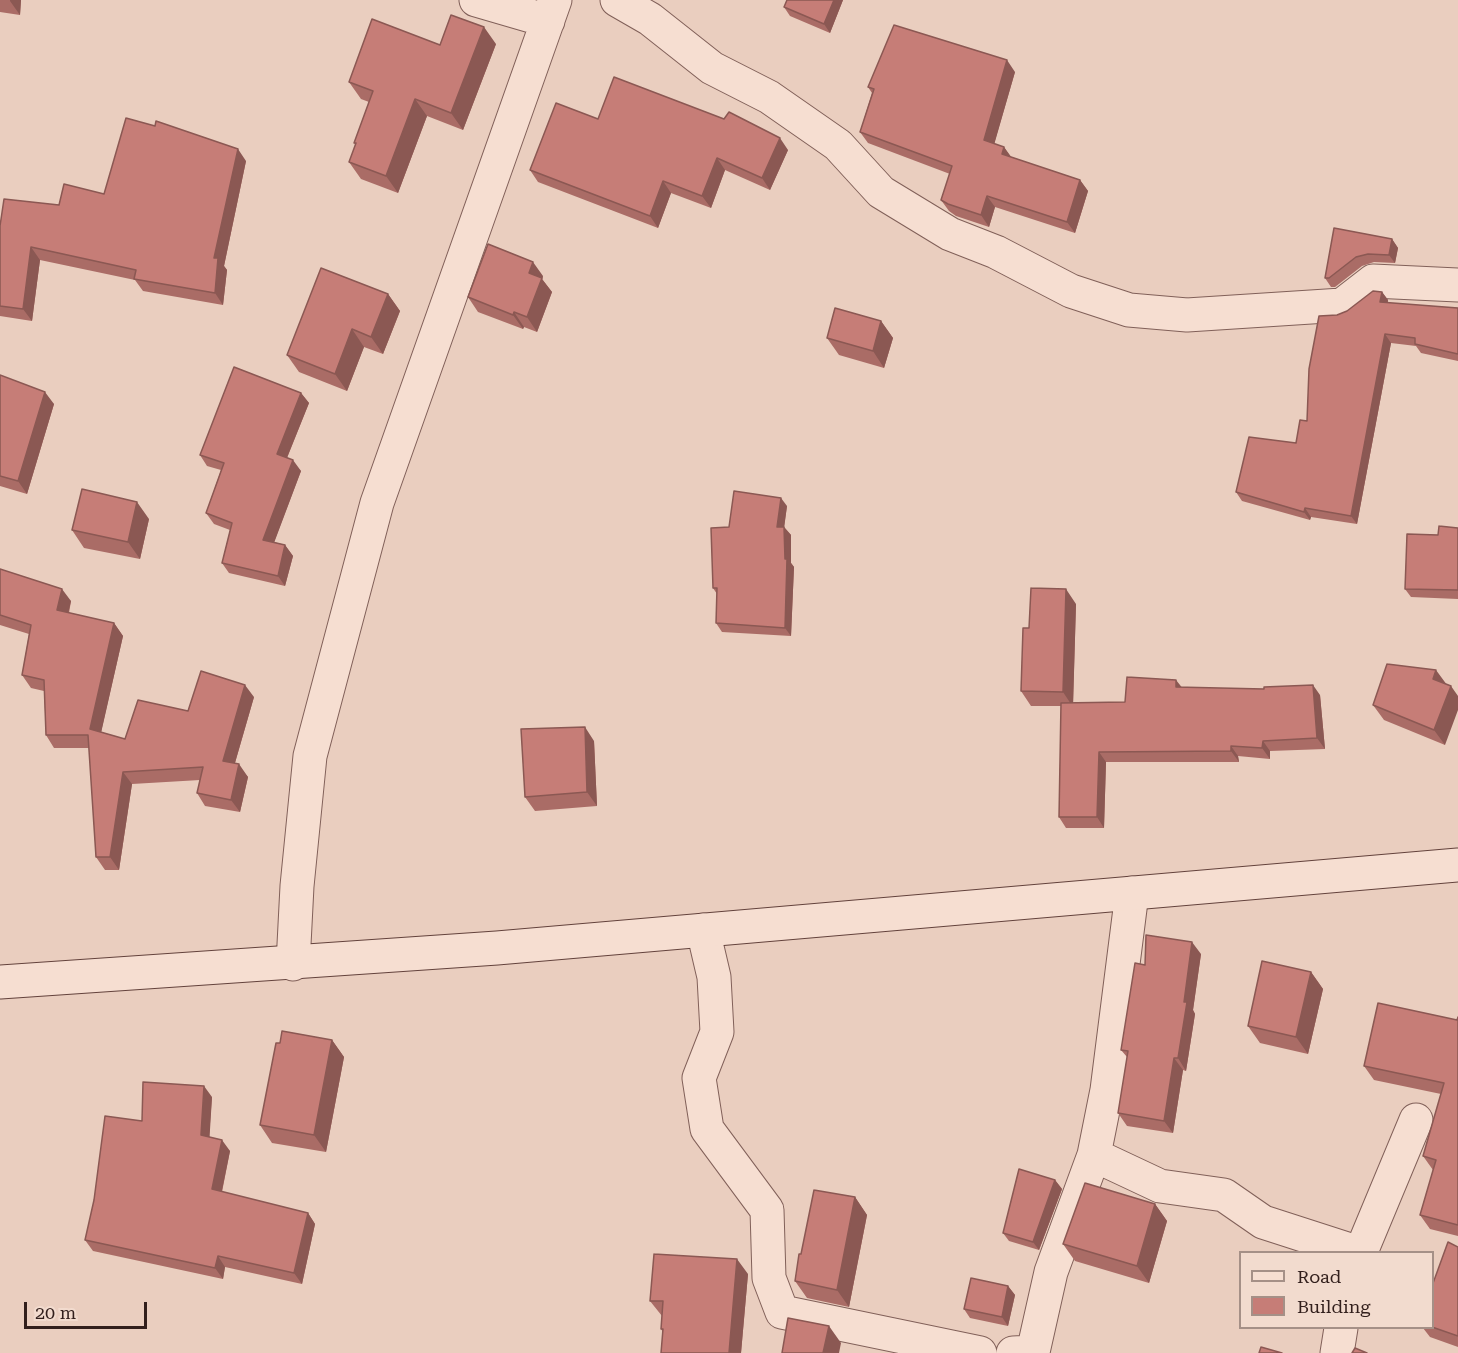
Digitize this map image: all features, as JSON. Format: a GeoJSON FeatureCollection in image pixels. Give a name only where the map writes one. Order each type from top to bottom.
{"type":"FeatureCollection","features":[{"type":"Feature","properties":{"kind":"street"},"geometry":{"type":"LineString","coordinates":[[293,964],[297,886],[310,756],[374,514],[552,10],[476,0]]}},
{"type":"Feature","properties":{"kind":"street"},"geometry":{"type":"LineString","coordinates":[[617,0],[650,20],[712,68],[769,97],[838,145],[881,192],[950,234],[996,252],[1080,294],[1129,310],[1187,315],[1342,304],[1373,281],[1458,285]]}},
{"type":"Feature","properties":{"kind":"street"},"geometry":{"type":"LineString","coordinates":[[0,982],[293,964],[1458,865]]}},
{"type":"Feature","properties":{"kind":"street"},"geometry":{"type":"LineString","coordinates":[[1013,1353],[1033,1352],[1051,1272],[1094,1155],[1107,1090],[1132,893]]}},
{"type":"Feature","properties":{"kind":"street"},"geometry":{"type":"LineString","coordinates":[[704,930],[714,977],[717,1032],[699,1078],[707,1130],[767,1210],[769,1278],[782,1312],[980,1353]]}},
{"type":"Feature","properties":{"kind":"street"},"geometry":{"type":"LineString","coordinates":[[1361,1251],[1416,1120]]}},
{"type":"Feature","properties":{"kind":"street"},"geometry":{"type":"LineString","coordinates":[[1094,1155],[1160,1186],[1224,1195],[1263,1222],[1353,1251]]}},
{"type":"Feature","properties":{"kind":"street"},"geometry":{"type":"LineString","coordinates":[[1336,1353],[1341,1329]]}},
{"type":"Feature","properties":{"kind":"building"},"geometry":{"type":"Polygon","coordinates":[[[787,0],[834,0],[824,24],[784,7],[787,0]]]}},
{"type":"Feature","properties":{"kind":"building"},"geometry":{"type":"Polygon","coordinates":[[[451,15],[484,27],[451,113],[415,99],[386,176],[349,162],[373,91],[349,82],[372,19],[440,45],[451,15]]]}},
{"type":"Feature","properties":{"kind":"building"},"geometry":{"type":"Polygon","coordinates":[[[894,25],[1007,60],[984,140],[1004,147],[1002,154],[1080,180],[1067,222],[987,196],[981,215],[948,204],[941,200],[952,166],[860,132],[874,89],[868,87],[894,25]]]}},
{"type":"Feature","properties":{"kind":"building"},"geometry":{"type":"Polygon","coordinates":[[[614,77],[724,119],[729,112],[780,138],[762,178],[717,158],[702,196],[663,181],[650,216],[530,170],[556,103],[598,119],[614,77]]]}},
{"type":"Feature","properties":{"kind":"building"},"geometry":{"type":"Polygon","coordinates":[[[126,118],[155,126],[156,121],[238,149],[214,258],[218,258],[215,293],[134,279],[136,270],[31,247],[23,309],[0,306],[0,226],[4,199],[59,205],[64,184],[104,194],[126,118]]]}},
{"type":"Feature","properties":{"kind":"building"},"geometry":{"type":"Polygon","coordinates":[[[1334,228],[1392,239],[1389,255],[1368,254],[1356,257],[1329,278],[1325,278],[1334,228]]]}},
{"type":"Feature","properties":{"kind":"building"},"geometry":{"type":"Polygon","coordinates":[[[488,244],[533,262],[529,273],[542,278],[527,317],[514,312],[513,315],[468,297],[488,244]]]}},
{"type":"Feature","properties":{"kind":"building"},"geometry":{"type":"Polygon","coordinates":[[[321,268],[388,294],[371,337],[352,329],[335,374],[287,355],[321,268]]]}},
{"type":"Feature","properties":{"kind":"building"},"geometry":{"type":"Polygon","coordinates":[[[1373,291],[1382,292],[1380,302],[1458,308],[1458,354],[1415,344],[1415,338],[1385,334],[1351,516],[1305,508],[1304,512],[1236,492],[1249,437],[1296,443],[1300,420],[1307,421],[1309,369],[1319,316],[1337,315],[1347,311],[1373,291]]]}},
{"type":"Feature","properties":{"kind":"building"},"geometry":{"type":"Polygon","coordinates":[[[835,308],[881,321],[873,351],[827,338],[835,308]]]}},
{"type":"Feature","properties":{"kind":"building"},"geometry":{"type":"Polygon","coordinates":[[[234,367],[301,393],[277,454],[293,460],[263,540],[285,545],[278,576],[222,563],[232,523],[206,513],[224,463],[200,455],[234,367]]]}},
{"type":"Feature","properties":{"kind":"building"},"geometry":{"type":"Polygon","coordinates":[[[0,375],[45,392],[18,481],[0,476],[0,375]]]}},
{"type":"Feature","properties":{"kind":"building"},"geometry":{"type":"Polygon","coordinates":[[[82,489],[137,502],[128,542],[72,530],[82,489]]]}},
{"type":"Feature","properties":{"kind":"building"},"geometry":{"type":"Polygon","coordinates":[[[734,491],[781,498],[777,527],[784,527],[785,559],[787,559],[785,628],[716,623],[717,588],[713,588],[711,528],[729,527],[734,491]]]}},
{"type":"Feature","properties":{"kind":"building"},"geometry":{"type":"Polygon","coordinates":[[[1439,526],[1458,528],[1458,590],[1405,589],[1407,534],[1438,535],[1439,526]]]}},
{"type":"Feature","properties":{"kind":"building"},"geometry":{"type":"Polygon","coordinates":[[[0,569],[62,589],[57,610],[114,623],[90,729],[125,739],[138,700],[188,711],[201,671],[245,685],[223,761],[239,764],[231,800],[197,793],[203,767],[123,772],[110,857],[96,857],[88,735],[46,735],[44,680],[22,675],[31,625],[0,615],[0,569]]]}},
{"type":"Feature","properties":{"kind":"building"},"geometry":{"type":"Polygon","coordinates":[[[1031,588],[1066,589],[1063,692],[1021,691],[1023,628],[1029,628],[1031,588]]]}},
{"type":"Feature","properties":{"kind":"building"},"geometry":{"type":"Polygon","coordinates":[[[1387,664],[1436,670],[1433,679],[1451,686],[1434,730],[1373,705],[1387,664]]]}},
{"type":"Feature","properties":{"kind":"building"},"geometry":{"type":"Polygon","coordinates":[[[1127,677],[1176,680],[1176,687],[1264,689],[1264,687],[1313,685],[1317,738],[1263,741],[1262,748],[1231,746],[1231,751],[1099,752],[1097,817],[1059,817],[1061,703],[1125,702],[1127,677]]]}},
{"type":"Feature","properties":{"kind":"building"},"geometry":{"type":"Polygon","coordinates":[[[585,727],[587,792],[525,797],[521,729],[585,727]]]}},
{"type":"Feature","properties":{"kind":"building"},"geometry":{"type":"Polygon","coordinates":[[[1146,935],[1192,942],[1184,1002],[1187,1002],[1178,1058],[1174,1058],[1164,1121],[1118,1113],[1128,1051],[1121,1050],[1135,963],[1145,965],[1146,935]]]}},
{"type":"Feature","properties":{"kind":"building"},"geometry":{"type":"Polygon","coordinates":[[[1262,961],[1311,972],[1296,1037],[1248,1026],[1262,961]]]}},
{"type":"Feature","properties":{"kind":"building"},"geometry":{"type":"Polygon","coordinates":[[[1378,1003],[1457,1020],[1458,1017],[1458,1225],[1420,1215],[1436,1160],[1423,1156],[1444,1083],[1364,1066],[1378,1003]]]}},
{"type":"Feature","properties":{"kind":"building"},"geometry":{"type":"Polygon","coordinates":[[[282,1031],[332,1040],[314,1135],[260,1125],[276,1043],[280,1043],[282,1031]]]}},
{"type":"Feature","properties":{"kind":"building"},"geometry":{"type":"Polygon","coordinates":[[[143,1082],[204,1086],[201,1135],[222,1140],[212,1189],[308,1213],[294,1273],[218,1256],[215,1268],[85,1240],[94,1200],[105,1116],[142,1121],[143,1082]]]}},
{"type":"Feature","properties":{"kind":"building"},"geometry":{"type":"Polygon","coordinates":[[[1019,1169],[1055,1180],[1033,1242],[1003,1233],[1019,1169]]]}},
{"type":"Feature","properties":{"kind":"building"},"geometry":{"type":"Polygon","coordinates":[[[1085,1183],[1155,1204],[1137,1266],[1063,1244],[1085,1183]]]}},
{"type":"Feature","properties":{"kind":"building"},"geometry":{"type":"Polygon","coordinates":[[[814,1190],[855,1197],[837,1290],[795,1281],[814,1190]]]}},
{"type":"Feature","properties":{"kind":"building"},"geometry":{"type":"Polygon","coordinates":[[[1448,1242],[1458,1247],[1458,1336],[1434,1328],[1434,1280],[1448,1242]]]}},
{"type":"Feature","properties":{"kind":"building"},"geometry":{"type":"Polygon","coordinates":[[[654,1254],[737,1259],[729,1353],[661,1353],[663,1301],[650,1301],[654,1254]]]}},
{"type":"Feature","properties":{"kind":"building"},"geometry":{"type":"Polygon","coordinates":[[[971,1278],[1008,1286],[1002,1317],[964,1309],[971,1278]]]}},
{"type":"Feature","properties":{"kind":"building"},"geometry":{"type":"Polygon","coordinates":[[[788,1318],[829,1326],[823,1353],[782,1353],[788,1318]]]}},
{"type":"Feature","properties":{"kind":"building"},"geometry":{"type":"Polygon","coordinates":[[[1261,1347],[1282,1353],[1259,1353],[1261,1347]]]}},
{"type":"Feature","properties":{"kind":"building"},"geometry":{"type":"Polygon","coordinates":[[[1355,1348],[1367,1353],[1352,1353],[1355,1348]]]}}]}
